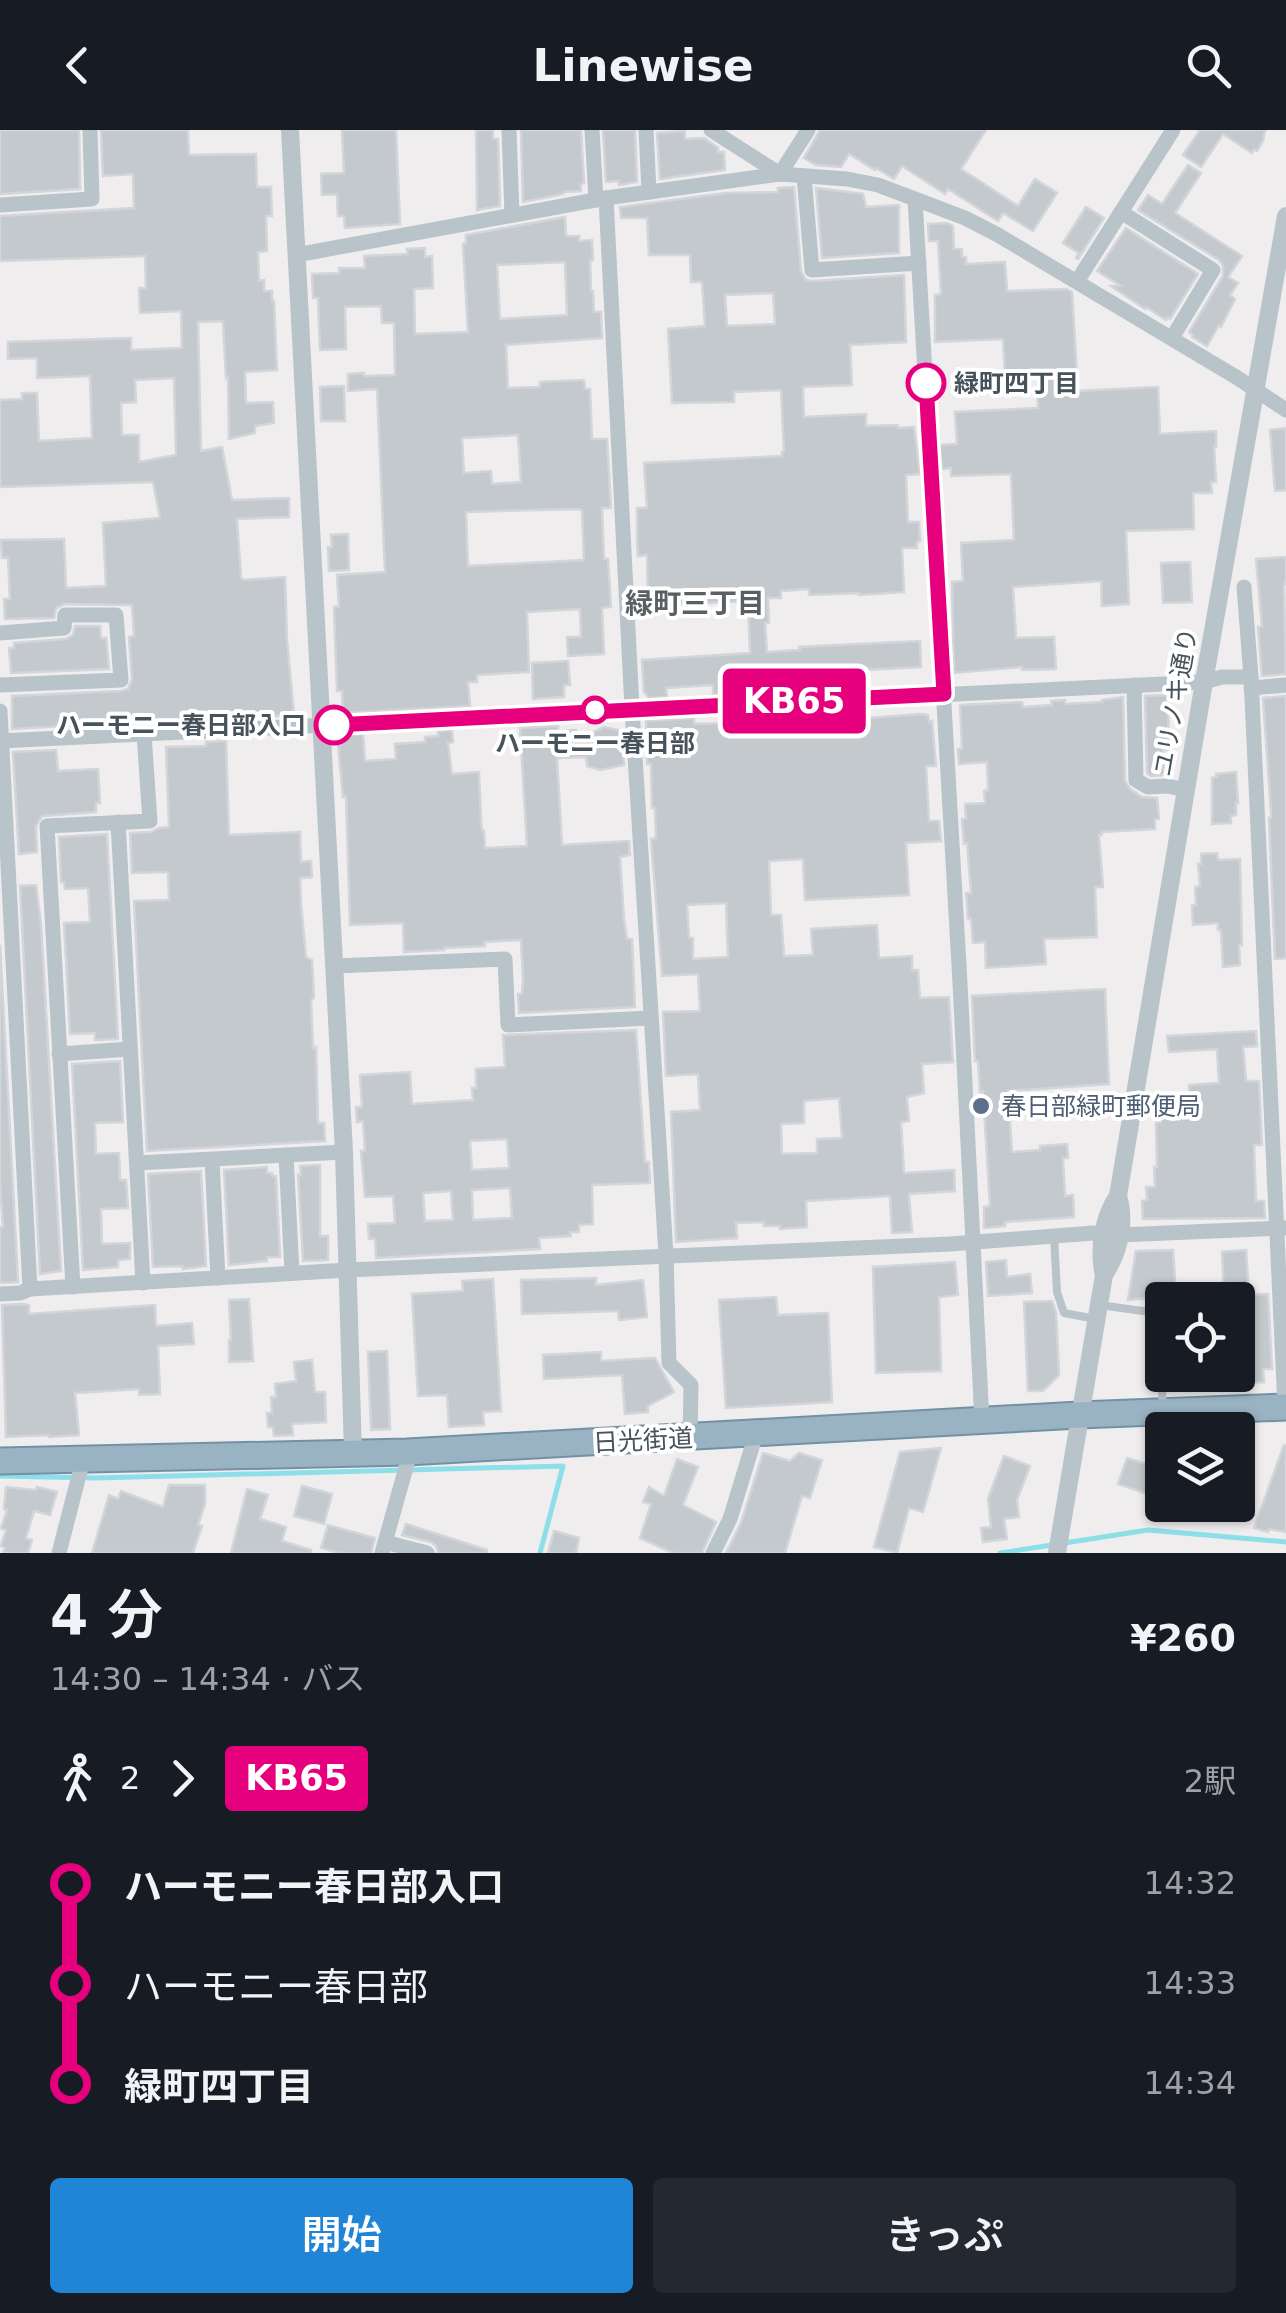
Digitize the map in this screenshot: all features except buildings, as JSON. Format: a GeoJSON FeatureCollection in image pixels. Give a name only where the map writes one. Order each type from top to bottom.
{"type":"FeatureCollection","features":[{"type":"Feature","properties":{"kind":"highway","name":"日光街道"},"geometry":{"type":"LineString","coordinates":[[1164,1412],[1285,1407]]}},
{"type":"Feature","properties":{"kind":"highway","name":"日光街道"},"geometry":{"type":"LineString","coordinates":[[0,1461],[407,1452],[1145,1413]]}},
{"type":"Feature","properties":{"kind":"street"},"geometry":{"type":"LineString","coordinates":[[0,205],[92,199],[90,130]]}},
{"type":"Feature","properties":{"kind":"street"},"geometry":{"type":"LineString","coordinates":[[290,130],[344,1152],[353,1453]]}},
{"type":"Feature","properties":{"kind":"street"},"geometry":{"type":"LineString","coordinates":[[508,130],[512,215]]}},
{"type":"Feature","properties":{"kind":"street"},"geometry":{"type":"LineString","coordinates":[[592,130],[601,199],[666,1255],[668,1363],[692,1385],[690,1437]]}},
{"type":"Feature","properties":{"kind":"street"},"geometry":{"type":"LineString","coordinates":[[646,130],[649,192]]}},
{"type":"Feature","properties":{"kind":"street"},"geometry":{"type":"LineString","coordinates":[[711,130],[780,174]]}},
{"type":"Feature","properties":{"kind":"street"},"geometry":{"type":"LineString","coordinates":[[780,174],[808,130]]}},
{"type":"Feature","properties":{"kind":"street"},"geometry":{"type":"LineString","coordinates":[[1078,280],[1174,130]]}},
{"type":"Feature","properties":{"kind":"street"},"geometry":{"type":"LineString","coordinates":[[296,255],[649,192],[780,174],[847,179],[878,185],[998,234],[1286,410]]}},
{"type":"Feature","properties":{"kind":"street"},"geometry":{"type":"LineString","coordinates":[[804,176],[812,270],[919,263]]}},
{"type":"Feature","properties":{"kind":"street"},"geometry":{"type":"LineString","coordinates":[[915,199],[982,1422]]}},
{"type":"Feature","properties":{"kind":"street"},"geometry":{"type":"LineString","coordinates":[[1121,212],[1213,270],[1172,338]]}},
{"type":"Feature","properties":{"kind":"street","name":"ユリノキ通り"},"geometry":{"type":"LineString","coordinates":[[1057,1553],[1104,1275],[1101,1263],[1112,1235],[1110,1208],[1118,1196],[1255,388],[1283,253],[1286,216]]}},
{"type":"Feature","properties":{"kind":"street"},"geometry":{"type":"LineString","coordinates":[[1244,587],[1281,1228],[1285,1407]]}},
{"type":"Feature","properties":{"kind":"street"},"geometry":{"type":"LineString","coordinates":[[0,633],[64,628],[65,614],[116,615],[121,680],[0,685]]}},
{"type":"Feature","properties":{"kind":"street"},"geometry":{"type":"LineString","coordinates":[[1,740],[1204,682],[1222,677],[1286,684]]}},
{"type":"Feature","properties":{"kind":"street"},"geometry":{"type":"LineString","coordinates":[[1134,685],[1136,780],[1148,787],[1186,790]]}},
{"type":"Feature","properties":{"kind":"street"},"geometry":{"type":"LineString","coordinates":[[0,712],[30,1289]]}},
{"type":"Feature","properties":{"kind":"street"},"geometry":{"type":"LineString","coordinates":[[73,1287],[47,826],[150,821],[144,734]]}},
{"type":"Feature","properties":{"kind":"street"},"geometry":{"type":"LineString","coordinates":[[118,822],[143,1282]]}},
{"type":"Feature","properties":{"kind":"street"},"geometry":{"type":"LineString","coordinates":[[334,966],[505,960],[508,1025],[650,1018]]}},
{"type":"Feature","properties":{"kind":"street"},"geometry":{"type":"LineString","coordinates":[[59,1054],[130,1049]]}},
{"type":"Feature","properties":{"kind":"street"},"geometry":{"type":"LineString","coordinates":[[137,1163],[344,1152]]}},
{"type":"Feature","properties":{"kind":"street"},"geometry":{"type":"LineString","coordinates":[[286,1156],[292,1274]]}},
{"type":"Feature","properties":{"kind":"street"},"geometry":{"type":"LineString","coordinates":[[212,1160],[218,1278]]}},
{"type":"Feature","properties":{"kind":"street"},"geometry":{"type":"LineString","coordinates":[[0,1294],[348,1270],[973,1243],[1093,1233],[1281,1228]]}},
{"type":"Feature","properties":{"kind":"street"},"geometry":{"type":"LineString","coordinates":[[712,1553],[730,1519],[756,1434]]}},
{"type":"Feature","properties":{"kind":"street"},"geometry":{"type":"LineString","coordinates":[[407,1452],[384,1548],[427,1553]]}},
{"type":"Feature","properties":{"kind":"street"},"geometry":{"type":"LineString","coordinates":[[58,1553],[84,1460]]}},
{"type":"Feature","properties":{"kind":"lane"},"geometry":{"type":"LineString","coordinates":[[1054,1236],[1057,1292],[1064,1312],[1155,1315],[1164,1412]]}},
{"type":"Feature","properties":{"kind":"waterway"},"geometry":{"type":"LineString","coordinates":[[0,1476],[95,1478],[563,1466],[540,1553]]}},
{"type":"Feature","properties":{"kind":"waterway"},"geometry":{"type":"LineString","coordinates":[[1000,1553],[1148,1530],[1286,1542]]}},
{"type":"Feature","properties":{"kind":"bus line","name":"KB65"},"geometry":{"type":"LineString","coordinates":[[334,725],[944,694],[926,383]]}},
{"type":"Feature","properties":{"kind":"place","name":"緑町四丁目"},"geometry":{"type":"Point","coordinates":[926,383]}},
{"type":"Feature","properties":{"kind":"place","name":"ハーモニー春日部"},"geometry":{"type":"Point","coordinates":[595,710]}},
{"type":"Feature","properties":{"kind":"place","name":"ハーモニー春日部入口"},"geometry":{"type":"Point","coordinates":[334,725]}},
{"type":"Feature","properties":{"kind":"place","name":"春日部緑町郵便局"},"geometry":{"type":"Point","coordinates":[981,1106]}},
{"type":"Feature","properties":{"kind":"district","name":"緑町三丁目"},"geometry":{"type":"Point","coordinates":[695,603]}}]}
